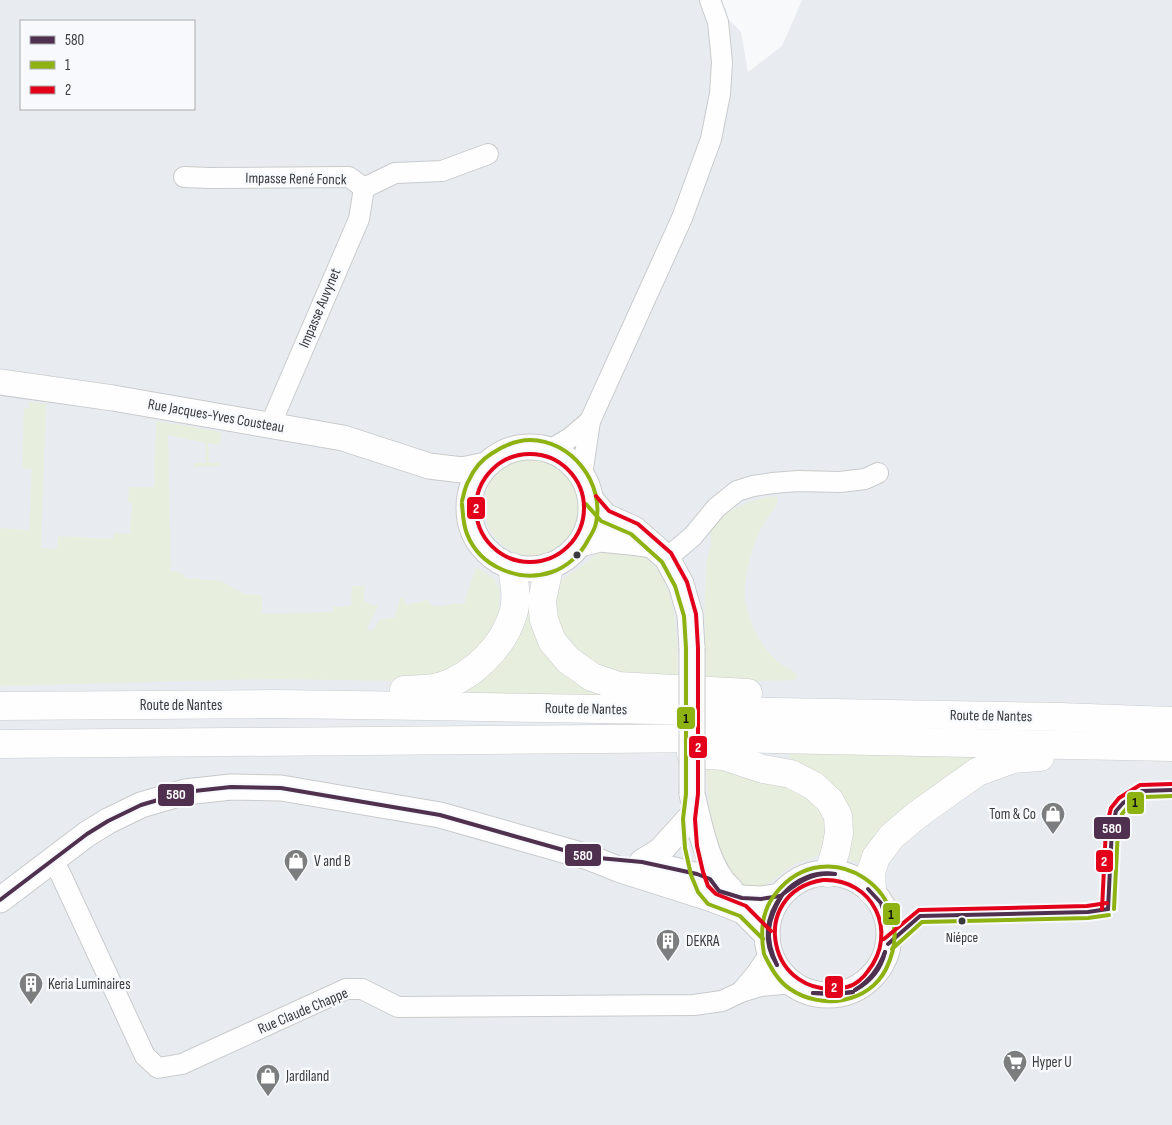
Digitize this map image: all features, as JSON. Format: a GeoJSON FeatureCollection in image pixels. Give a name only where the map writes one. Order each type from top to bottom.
{"type":"FeatureCollection","features":[{"type":"Feature","properties":{"kind":"highway"},"geometry":{"type":"LineString","coordinates":[[301,704],[331,689],[391,690],[442,687],[477,668],[499,643],[514,613],[515,585],[512,567]]}},
{"type":"Feature","properties":{"kind":"highway"},"geometry":{"type":"LineString","coordinates":[[548,567],[542,601],[544,620],[552,641],[568,660],[592,677],[618,686],[874,697],[1003,698],[1060,717]]}},
{"type":"Feature","properties":{"kind":"highway","name":"Route de Nantes"},"geometry":{"type":"LineString","coordinates":[[0,706],[301,704],[1060,717],[1172,721]]}},
{"type":"Feature","properties":{"kind":"highway"},"geometry":{"type":"LineString","coordinates":[[646,738],[668,752],[724,756],[763,770],[791,774],[814,786],[830,801],[838,816],[839,832],[836,849],[828,873]]}},
{"type":"Feature","properties":{"kind":"highway","name":"Route de Nantes"},"geometry":{"type":"LineString","coordinates":[[0,744],[646,738],[1159,746]]}},
{"type":"Feature","properties":{"kind":"highway"},"geometry":{"type":"LineString","coordinates":[[872,891],[871,872],[876,857],[892,836],[917,814],[977,772],[1013,759],[1048,757],[1102,759],[1159,746]]}},
{"type":"Feature","properties":{"kind":"street"},"geometry":{"type":"LineString","coordinates":[[582,476],[590,421],[682,218],[711,139],[720,94],[722,62],[718,22],[710,0]]}},
{"type":"Feature","properties":{"kind":"street","name":"Impasse René Fonck"},"geometry":{"type":"LineString","coordinates":[[184,177],[350,177],[364,188],[395,173],[442,171],[488,154]]}},
{"type":"Feature","properties":{"kind":"street","name":"Impasse Auvynet"},"geometry":{"type":"LineString","coordinates":[[272,426],[275,414],[359,219],[364,188]]}},
{"type":"Feature","properties":{"kind":"street","name":"Rue Jacques-Yves Cousteau"},"geometry":{"type":"LineString","coordinates":[[0,382],[113,398],[348,439],[429,466],[462,470],[486,465]]}},
{"type":"Feature","properties":{"kind":"street"},"geometry":{"type":"LineString","coordinates":[[550,450],[570,438],[590,421]]}},
{"type":"Feature","properties":{"kind":"street"},"geometry":{"type":"LineString","coordinates":[[533,447],[550,450],[568,460],[582,476],[588,487],[591,500],[587,531],[580,544],[566,558],[548,567],[530,570],[512,567],[493,558],[479,543],[470,524],[468,503],[474,482],[486,465],[499,454],[516,448],[533,447]]}},
{"type":"Feature","properties":{"kind":"street","name":"Rue Jacques-Yves Cousteau"},"geometry":{"type":"LineString","coordinates":[[429,466],[468,503]]}},
{"type":"Feature","properties":{"kind":"street"},"geometry":{"type":"LineString","coordinates":[[580,544],[600,540],[630,542],[659,552],[693,536],[716,508],[737,491],[773,483],[798,481],[840,482],[864,479],[878,473]]}},
{"type":"Feature","properties":{"kind":"street"},"geometry":{"type":"LineString","coordinates":[[591,500],[605,516],[634,529],[659,552],[682,584],[690,615],[692,648],[692,794],[689,819],[691,847],[697,874],[703,889],[712,899]]}},
{"type":"Feature","properties":{"kind":"street"},"geometry":{"type":"LineString","coordinates":[[0,900],[101,826],[141,805],[185,792],[230,787],[281,788],[440,815],[588,857],[618,869],[712,899],[743,911],[769,944],[778,969],[792,983],[808,991],[824,995],[852,992],[870,980],[882,962],[888,944],[888,923],[882,905],[872,891],[853,878],[828,873],[808,876],[791,885],[780,896],[770,915],[769,944],[756,974],[741,992]]}},
{"type":"Feature","properties":{"kind":"street"},"geometry":{"type":"LineString","coordinates":[[692,794],[714,867],[727,886],[742,898]]}},
{"type":"Feature","properties":{"kind":"street"},"geometry":{"type":"LineString","coordinates":[[642,862],[660,851],[689,819]]}},
{"type":"Feature","properties":{"kind":"street"},"geometry":{"type":"LineString","coordinates":[[588,857],[642,862],[697,874],[710,878],[719,891],[742,898],[761,900],[780,896]]}},
{"type":"Feature","properties":{"kind":"street","name":"Rue Claude Chappe"},"geometry":{"type":"LineString","coordinates":[[52,862],[60,873],[145,1056],[158,1068],[182,1064],[346,989],[362,989],[398,1007],[694,1005],[722,1001],[741,992]]}},
{"type":"Feature","properties":{"kind":"street"},"geometry":{"type":"LineString","coordinates":[[741,992],[761,986],[792,983]]}},
{"type":"Feature","properties":{"kind":"shaded area"},"geometry":{"type":"Polygon","coordinates":[[[0,0],[710,0],[741,32],[748,72],[782,46],[802,0],[1172,0],[1172,1125],[0,1125],[0,0]]]}},
{"type":"Feature","properties":{"kind":"green space"},"geometry":{"type":"Polygon","coordinates":[[[29,402],[46,404],[41,548],[57,549],[58,536],[113,539],[113,533],[130,534],[132,503],[128,502],[129,487],[154,487],[156,421],[221,432],[220,445],[208,443],[209,463],[220,462],[221,466],[194,467],[194,463],[206,463],[205,443],[168,435],[171,571],[180,572],[187,578],[221,581],[244,594],[262,595],[262,614],[333,612],[333,607],[351,606],[352,586],[365,586],[364,601],[378,606],[367,628],[369,631],[373,630],[380,620],[395,617],[402,596],[406,605],[427,600],[431,605],[435,606],[455,603],[464,604],[476,567],[494,579],[500,591],[498,618],[468,666],[405,681],[270,679],[0,686],[0,528],[29,530],[32,469],[22,468],[24,408],[29,408],[29,402]]]}},
{"type":"Feature","properties":{"kind":"green space"},"geometry":{"type":"Polygon","coordinates":[[[534,456],[553,460],[569,471],[580,487],[584,506],[580,525],[569,541],[553,552],[534,556],[515,552],[499,541],[488,525],[484,506],[488,487],[499,471],[515,460],[534,456]]]}},
{"type":"Feature","properties":{"kind":"green space"},"geometry":{"type":"Polygon","coordinates":[[[773,496],[778,497],[777,502],[762,525],[747,571],[745,585],[746,605],[753,627],[764,646],[777,661],[797,674],[796,680],[705,683],[704,622],[707,562],[711,543],[710,532],[726,513],[748,502],[773,496]]]}},
{"type":"Feature","properties":{"kind":"green space"},"geometry":{"type":"Polygon","coordinates":[[[599,551],[638,554],[651,563],[662,576],[669,593],[676,631],[678,684],[607,675],[569,652],[556,631],[552,588],[599,551]]]}},
{"type":"Feature","properties":{"kind":"green space"},"geometry":{"type":"Polygon","coordinates":[[[522,590],[535,591],[547,643],[655,697],[487,695],[455,689],[522,590]]]}},
{"type":"Feature","properties":{"kind":"green space"},"geometry":{"type":"Polygon","coordinates":[[[789,752],[973,756],[965,771],[863,865],[849,860],[853,828],[847,805],[834,786],[813,773],[790,764],[789,752]]]}},
{"type":"Feature","properties":{"kind":"green space"},"geometry":{"type":"Polygon","coordinates":[[[706,762],[779,774],[829,813],[822,853],[794,865],[771,882],[762,886],[745,886],[732,878],[722,862],[715,841],[708,796],[706,762]]]}},
{"type":"Feature","properties":{"kind":"transit line","name":"1"},"geometry":{"type":"LineString","coordinates":[[462,501],[471,476],[484,459],[509,444],[519,441],[545,442],[559,447],[582,466],[590,479],[595,493],[596,523],[582,550],[563,567],[539,575],[514,574],[502,570],[491,563],[473,546],[464,523],[462,504]]}},
{"type":"Feature","properties":{"kind":"transit line","name":"2"},"geometry":{"type":"LineString","coordinates":[[530,454],[551,458],[568,470],[580,487],[584,508],[580,529],[568,546],[551,558],[530,562],[509,558],[492,546],[480,529],[476,508],[480,487],[492,470],[509,458],[530,454]]}},
{"type":"Feature","properties":{"kind":"transit line","name":"2"},"geometry":{"type":"LineString","coordinates":[[596,496],[609,511],[638,524],[671,553],[687,582],[696,614],[698,648],[698,794],[695,819],[697,846],[703,872],[708,886],[716,894],[746,906],[771,931]]}},
{"type":"Feature","properties":{"kind":"transit line","name":"1"},"geometry":{"type":"LineString","coordinates":[[586,504],[601,521],[631,534],[662,562],[675,586],[684,616],[686,648],[686,794],[683,819],[685,848],[691,875],[698,892],[708,904],[740,916],[763,939]]}},
{"type":"Feature","properties":{"kind":"transit line","name":"2"},"geometry":{"type":"LineString","coordinates":[[1102,909],[1106,828],[1111,808],[1119,798],[1140,785],[1172,784]]}},
{"type":"Feature","properties":{"kind":"transit line","name":"580"},"geometry":{"type":"LineString","coordinates":[[0,900],[87,834],[108,821],[141,805],[185,792],[231,787],[281,788],[440,815],[588,857],[642,862],[697,874],[710,879],[719,891],[742,898],[761,899],[780,896]]}},
{"type":"Feature","properties":{"kind":"transit line","name":"580"},"geometry":{"type":"LineString","coordinates":[[1108,909],[1112,828],[1116,811],[1123,803],[1142,791],[1172,790]]}},
{"type":"Feature","properties":{"kind":"transit line","name":"1"},"geometry":{"type":"LineString","coordinates":[[1114,909],[1118,829],[1122,814],[1127,808],[1144,797],[1172,796]]}},
{"type":"Feature","properties":{"kind":"transit line","name":"1"},"geometry":{"type":"LineString","coordinates":[[764,954],[763,922],[771,900],[776,893],[797,875],[820,867],[843,869],[864,878],[881,894],[892,916],[894,941],[886,969],[878,981],[868,990],[856,996],[843,1000],[829,1001],[802,996],[790,989],[778,978],[765,956]]}},
{"type":"Feature","properties":{"kind":"transit line","name":"580"},"geometry":{"type":"LineString","coordinates":[[783,894],[794,884],[806,877],[828,873],[835,874]]}},
{"type":"Feature","properties":{"kind":"transit line","name":"580"},"geometry":{"type":"LineString","coordinates":[[783,894],[807,878],[820,874],[835,874]]}},
{"type":"Feature","properties":{"kind":"transit line","name":"2"},"geometry":{"type":"LineString","coordinates":[[823,880],[841,882],[855,888],[867,898],[876,910],[881,925],[881,940],[877,956],[862,978],[847,987],[820,988],[799,979],[784,964],[776,944],[776,924],[783,904],[799,889],[823,880]]}},
{"type":"Feature","properties":{"kind":"transit line","name":"580"},"geometry":{"type":"LineString","coordinates":[[868,889],[881,903],[887,921]]}},
{"type":"Feature","properties":{"kind":"transit line","name":"580"},"geometry":{"type":"LineString","coordinates":[[777,965],[769,947],[768,929],[772,912],[782,895]]}},
{"type":"Feature","properties":{"kind":"transit line","name":"580"},"geometry":{"type":"LineString","coordinates":[[777,965],[770,946],[769,929],[773,913],[782,895]]}},
{"type":"Feature","properties":{"kind":"transit line","name":"2"},"geometry":{"type":"LineString","coordinates":[[884,939],[919,910],[1087,906],[1107,903]]}},
{"type":"Feature","properties":{"kind":"transit line","name":"580"},"geometry":{"type":"LineString","coordinates":[[888,944],[920,916],[1088,912],[1108,909]]}},
{"type":"Feature","properties":{"kind":"transit line","name":"1"},"geometry":{"type":"LineString","coordinates":[[892,949],[922,922],[1088,918],[1109,915]]}},
{"type":"Feature","properties":{"kind":"transit line","name":"580"},"geometry":{"type":"LineString","coordinates":[[855,990],[873,974],[885,952]]}},
{"type":"Feature","properties":{"kind":"transit line","name":"580"},"geometry":{"type":"LineString","coordinates":[[855,990],[874,974],[881,964],[885,952]]}},
{"type":"Feature","properties":{"kind":"transit line","name":"580"},"geometry":{"type":"LineString","coordinates":[[813,993],[835,994],[853,992]]}},
{"type":"Feature","properties":{"kind":"transit line","name":"580"},"geometry":{"type":"LineString","coordinates":[[813,993],[837,994],[853,992]]}},
{"type":"Feature","properties":{"kind":"place","name":"Tom & Co"},"geometry":{"type":"Point","coordinates":[1053,835]}},
{"type":"Feature","properties":{"kind":"place","name":"V and B"},"geometry":{"type":"Point","coordinates":[296,882]}},
{"type":"Feature","properties":{"kind":"place","name":"Niépce"},"geometry":{"type":"Point","coordinates":[962,921]}},
{"type":"Feature","properties":{"kind":"place","name":"DEKRA"},"geometry":{"type":"Point","coordinates":[668,962]}},
{"type":"Feature","properties":{"kind":"place","name":"Keria Luminaires"},"geometry":{"type":"Point","coordinates":[31,1005]}},
{"type":"Feature","properties":{"kind":"place","name":"Hyper U"},"geometry":{"type":"Point","coordinates":[1015,1083]}},
{"type":"Feature","properties":{"kind":"place","name":"Jardiland"},"geometry":{"type":"Point","coordinates":[268,1097]}}]}
